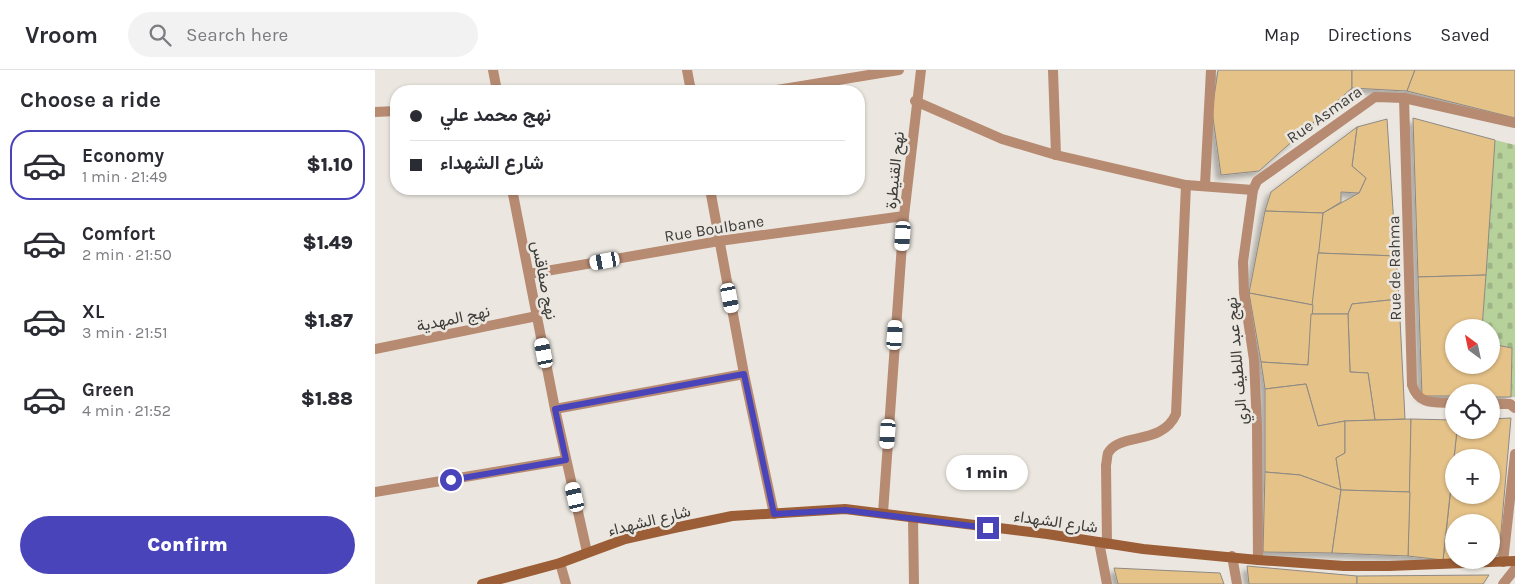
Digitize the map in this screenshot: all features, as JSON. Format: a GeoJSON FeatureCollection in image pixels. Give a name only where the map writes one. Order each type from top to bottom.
{"type":"FeatureCollection","features":[{"type":"Feature","properties":{"kind":"main road","name":"شارع الشهداء"},"geometry":{"type":"LineString","coordinates":[[482,584],[560,563],[625,540],[732,516],[845,510],[883,513],[1103,543],[1259,560],[1343,566],[1515,561]]}},
{"type":"Feature","properties":{"kind":"street"},"geometry":{"type":"LineString","coordinates":[[493,70],[496,85]]}},
{"type":"Feature","properties":{"kind":"street"},"geometry":{"type":"LineString","coordinates":[[687,70],[690,85]]}},
{"type":"Feature","properties":{"kind":"street"},"geometry":{"type":"LineString","coordinates":[[808,85],[899,70]]}},
{"type":"Feature","properties":{"kind":"street","name":"نهح القنيطرة"},"geometry":{"type":"LineString","coordinates":[[883,513],[904,216],[915,102],[921,70]]}},
{"type":"Feature","properties":{"kind":"street"},"geometry":{"type":"LineString","coordinates":[[1053,70],[1056,155]]}},
{"type":"Feature","properties":{"kind":"street"},"geometry":{"type":"LineString","coordinates":[[1205,185],[1211,70]]}},
{"type":"Feature","properties":{"kind":"street","name":"Rue Asmara"},"geometry":{"type":"LineString","coordinates":[[1253,190],[1257,181],[1266,173],[1364,102],[1383,96],[1404,98],[1515,123]]}},
{"type":"Feature","properties":{"kind":"street","name":"Rue de Rahma"},"geometry":{"type":"LineString","coordinates":[[1404,98],[1411,385],[1422,401],[1445,402]]}},
{"type":"Feature","properties":{"kind":"street"},"geometry":{"type":"LineString","coordinates":[[915,102],[1002,139],[1056,155],[1186,185],[1253,190]]}},
{"type":"Feature","properties":{"kind":"street"},"geometry":{"type":"LineString","coordinates":[[375,112],[390,111]]}},
{"type":"Feature","properties":{"kind":"street"},"geometry":{"type":"LineString","coordinates":[[1107,584],[1103,543],[1106,464],[1109,452],[1117,445],[1165,430],[1172,423],[1175,414],[1186,185]]}},
{"type":"Feature","properties":{"kind":"street","name":"نهج عبد اللطيف الري"},"geometry":{"type":"LineString","coordinates":[[1253,190],[1243,270],[1254,360],[1259,560]]}},
{"type":"Feature","properties":{"kind":"street","name":"نهج صفاقس"},"geometry":{"type":"LineString","coordinates":[[514,195],[555,409],[587,552]]}},
{"type":"Feature","properties":{"kind":"street"},"geometry":{"type":"LineString","coordinates":[[711,195],[744,374],[774,514]]}},
{"type":"Feature","properties":{"kind":"street","name":"Rue Boulbane"},"geometry":{"type":"LineString","coordinates":[[529,274],[719,241],[904,216]]}},
{"type":"Feature","properties":{"kind":"street","name":"نهج المهدية"},"geometry":{"type":"LineString","coordinates":[[375,349],[537,316]]}},
{"type":"Feature","properties":{"kind":"street"},"geometry":{"type":"LineString","coordinates":[[555,409],[744,374]]}},
{"type":"Feature","properties":{"kind":"street"},"geometry":{"type":"LineString","coordinates":[[1500,404],[1510,404],[1515,408]]}},
{"type":"Feature","properties":{"kind":"street"},"geometry":{"type":"LineString","coordinates":[[1503,562],[1515,454]]}},
{"type":"Feature","properties":{"kind":"street"},"geometry":{"type":"LineString","coordinates":[[375,492],[566,460]]}},
{"type":"Feature","properties":{"kind":"street"},"geometry":{"type":"LineString","coordinates":[[913,518],[914,584]]}},
{"type":"Feature","properties":{"kind":"street"},"geometry":{"type":"LineString","coordinates":[[1232,556],[1237,584]]}},
{"type":"Feature","properties":{"kind":"street"},"geometry":{"type":"LineString","coordinates":[[560,563],[565,584]]}},
{"type":"Feature","properties":{"kind":"street"},"geometry":{"type":"LineString","coordinates":[[1503,584],[1515,569]]}},
{"type":"Feature","properties":{"kind":"green space"},"geometry":{"type":"Polygon","coordinates":[[[1495,140],[1515,145],[1515,397],[1511,397],[1512,348],[1500,346],[1500,319],[1483,319],[1495,140]]]}},
{"type":"Feature","properties":{"kind":"building"},"geometry":{"type":"Polygon","coordinates":[[[1218,70],[1352,70],[1352,88],[1259,171],[1221,175],[1212,111],[1218,70]]]}},
{"type":"Feature","properties":{"kind":"building"},"geometry":{"type":"Polygon","coordinates":[[[1352,70],[1415,70],[1407,91],[1352,88],[1352,70]]]}},
{"type":"Feature","properties":{"kind":"building"},"geometry":{"type":"Polygon","coordinates":[[[1415,70],[1515,70],[1515,118],[1407,91],[1415,70]]]}},
{"type":"Feature","properties":{"kind":"building"},"geometry":{"type":"Polygon","coordinates":[[[1413,118],[1495,140],[1486,275],[1418,277],[1413,118]]]}},
{"type":"Feature","properties":{"kind":"building"},"geometry":{"type":"Polygon","coordinates":[[[1387,119],[1396,256],[1318,253],[1323,213],[1359,193],[1366,178],[1352,166],[1357,127],[1387,119]]]}},
{"type":"Feature","properties":{"kind":"building"},"geometry":{"type":"Polygon","coordinates":[[[1357,127],[1352,166],[1366,178],[1359,193],[1341,192],[1341,202],[1323,213],[1265,211],[1271,192],[1357,127]]]}},
{"type":"Feature","properties":{"kind":"building"},"geometry":{"type":"Polygon","coordinates":[[[1265,211],[1323,213],[1313,305],[1249,293],[1265,211]]]}},
{"type":"Feature","properties":{"kind":"building"},"geometry":{"type":"Polygon","coordinates":[[[1318,253],[1396,256],[1399,299],[1352,304],[1348,314],[1311,314],[1318,253]]]}},
{"type":"Feature","properties":{"kind":"building"},"geometry":{"type":"Polygon","coordinates":[[[1486,275],[1483,319],[1445,319],[1445,374],[1500,374],[1500,346],[1512,348],[1511,397],[1500,397],[1500,384],[1445,384],[1445,396],[1422,396],[1418,277],[1486,275]]]}},
{"type":"Feature","properties":{"kind":"building"},"geometry":{"type":"Polygon","coordinates":[[[1249,293],[1313,305],[1308,365],[1261,362],[1249,293]]]}},
{"type":"Feature","properties":{"kind":"building"},"geometry":{"type":"Polygon","coordinates":[[[1399,299],[1405,419],[1375,420],[1368,373],[1350,372],[1348,314],[1352,304],[1399,299]]]}},
{"type":"Feature","properties":{"kind":"building"},"geometry":{"type":"Polygon","coordinates":[[[1311,314],[1348,314],[1350,372],[1368,373],[1375,420],[1345,421],[1318,426],[1306,384],[1265,389],[1261,362],[1308,365],[1311,314]]]}},
{"type":"Feature","properties":{"kind":"building"},"geometry":{"type":"Polygon","coordinates":[[[1306,384],[1318,426],[1345,421],[1345,453],[1336,458],[1341,490],[1300,475],[1265,472],[1265,389],[1306,384]]]}},
{"type":"Feature","properties":{"kind":"building"},"geometry":{"type":"Polygon","coordinates":[[[1511,418],[1500,544],[1500,514],[1448,514],[1449,504],[1500,504],[1500,449],[1455,449],[1456,439],[1500,439],[1500,419],[1511,418]]]}},
{"type":"Feature","properties":{"kind":"building"},"geometry":{"type":"Polygon","coordinates":[[[1411,419],[1410,492],[1341,490],[1336,458],[1345,453],[1345,421],[1411,419]]]}},
{"type":"Feature","properties":{"kind":"building"},"geometry":{"type":"Polygon","coordinates":[[[1411,419],[1445,420],[1445,439],[1456,439],[1455,449],[1445,449],[1445,504],[1449,504],[1448,514],[1445,514],[1443,560],[1408,556],[1411,419]]]}},
{"type":"Feature","properties":{"kind":"building"},"geometry":{"type":"Polygon","coordinates":[[[1265,472],[1300,475],[1341,490],[1332,553],[1263,552],[1265,472]]]}},
{"type":"Feature","properties":{"kind":"building"},"geometry":{"type":"Polygon","coordinates":[[[1341,490],[1410,492],[1408,556],[1332,553],[1341,490]]]}},
{"type":"Feature","properties":{"kind":"building"},"geometry":{"type":"Polygon","coordinates":[[[1445,542],[1445,560],[1443,560],[1445,542]]]}},
{"type":"Feature","properties":{"kind":"building"},"geometry":{"type":"Polygon","coordinates":[[[1247,566],[1357,576],[1357,584],[1249,584],[1247,566]]]}},
{"type":"Feature","properties":{"kind":"building"},"geometry":{"type":"Polygon","coordinates":[[[1114,568],[1220,573],[1224,584],[1118,584],[1114,568]]]}},
{"type":"Feature","properties":{"kind":"building"},"geometry":{"type":"Polygon","coordinates":[[[1489,575],[1483,584],[1357,584],[1357,576],[1489,575]]]}},
{"type":"Feature","properties":{"kind":"route"},"geometry":{"type":"LineString","coordinates":[[451,480],[566,460],[555,409],[744,374],[774,514],[845,510],[883,513],[949,524],[988,528]]}}]}
